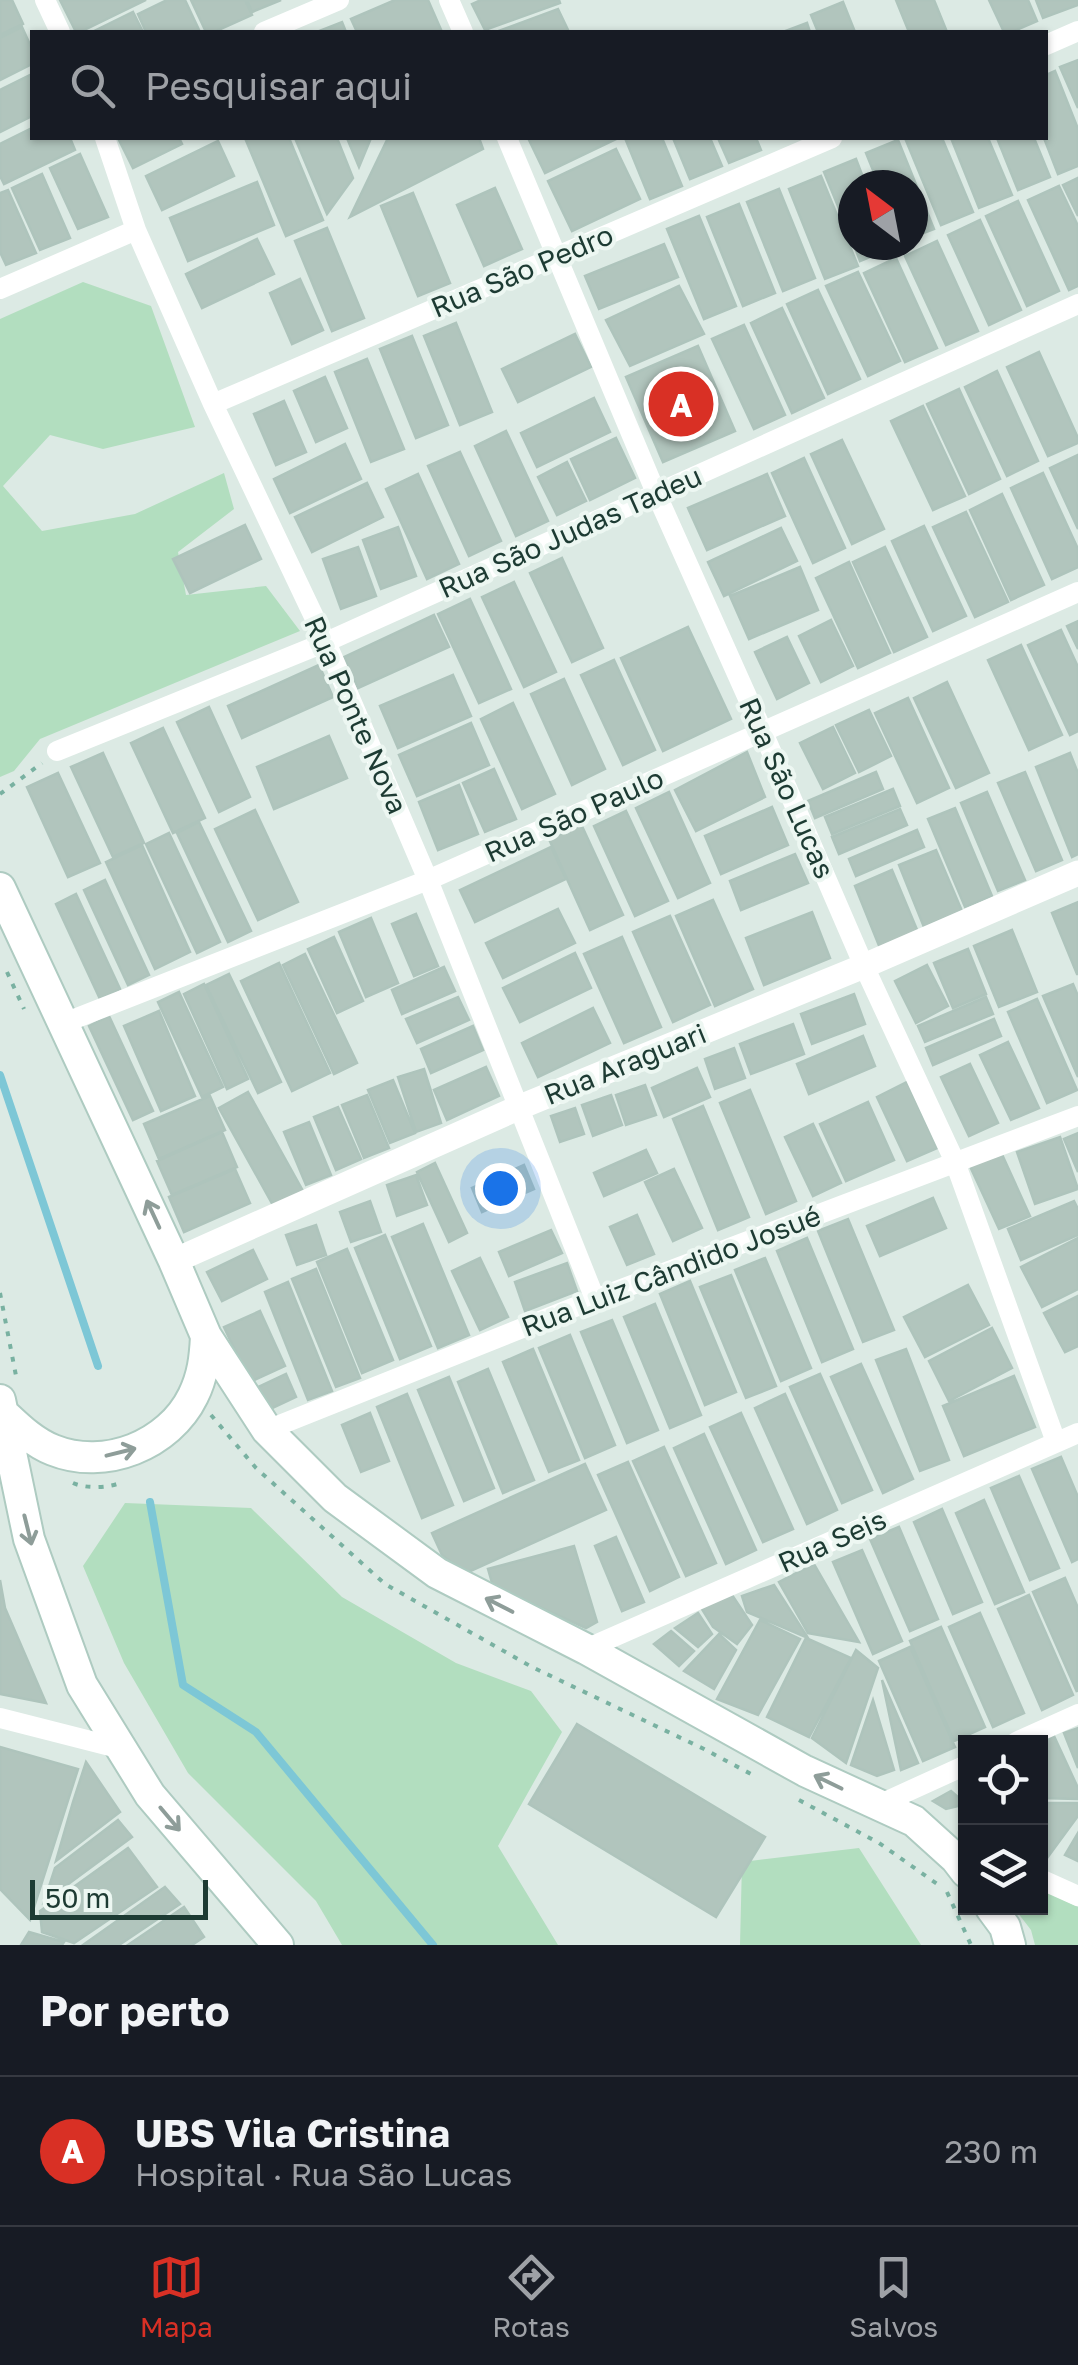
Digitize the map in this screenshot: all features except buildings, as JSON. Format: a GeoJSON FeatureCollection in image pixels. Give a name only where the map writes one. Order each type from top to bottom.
{"type":"FeatureCollection","features":[{"type":"Feature","properties":{"kind":"main road"},"geometry":{"type":"LineString","coordinates":[[5,902],[206,1336],[266,1430],[336,1498],[437,1573],[586,1649],[805,1771],[914,1821],[958,1862]]}},
{"type":"Feature","properties":{"kind":"main road"},"geometry":{"type":"LineString","coordinates":[[7,1402],[26,1434],[54,1450],[85,1458],[117,1455],[148,1444],[174,1424],[193,1398],[204,1368],[206,1336]]}},
{"type":"Feature","properties":{"kind":"main road"},"geometry":{"type":"LineString","coordinates":[[7,1402],[30,1539],[82,1684],[150,1795],[278,1945]]}},
{"type":"Feature","properties":{"kind":"main road"},"geometry":{"type":"LineString","coordinates":[[996,1915],[1005,1927],[1010,1945]]}},
{"type":"Feature","properties":{"kind":"street"},"geometry":{"type":"LineString","coordinates":[[45,0],[59,30]]}},
{"type":"Feature","properties":{"kind":"street"},"geometry":{"type":"LineString","coordinates":[[269,30],[338,0]]}},
{"type":"Feature","properties":{"kind":"street"},"geometry":{"type":"LineString","coordinates":[[449,0],[462,30]]}},
{"type":"Feature","properties":{"kind":"street"},"geometry":{"type":"LineString","coordinates":[[1048,44],[1078,31]]}},
{"type":"Feature","properties":{"kind":"street","name":"Rua Ponte Nova"},"geometry":{"type":"LineString","coordinates":[[106,140],[136,230],[326,642],[428,880],[595,1299]]}},
{"type":"Feature","properties":{"kind":"street","name":"Rua São Lucas"},"geometry":{"type":"LineString","coordinates":[[508,140],[656,493],[954,1162],[1056,1442]]}},
{"type":"Feature","properties":{"kind":"street","name":"Rua São Pedro"},"geometry":{"type":"LineString","coordinates":[[213,404],[827,140]]}},
{"type":"Feature","properties":{"kind":"street"},"geometry":{"type":"LineString","coordinates":[[0,289],[136,230]]}},
{"type":"Feature","properties":{"kind":"street","name":"Rua São Judas Tadeu"},"geometry":{"type":"LineString","coordinates":[[57,751],[326,642],[1078,304]]}},
{"type":"Feature","properties":{"kind":"street","name":"Rua São Paulo"},"geometry":{"type":"LineString","coordinates":[[64,1023],[428,880],[1078,592]]}},
{"type":"Feature","properties":{"kind":"street","name":"Rua Araguari"},"geometry":{"type":"LineString","coordinates":[[174,1260],[520,1107],[864,966],[1078,873]]}},
{"type":"Feature","properties":{"kind":"street","name":"Rua Luiz Cândido Josué"},"geometry":{"type":"LineString","coordinates":[[266,1430],[595,1299],[1078,1116]]}},
{"type":"Feature","properties":{"kind":"street","name":"Rua Seis"},"geometry":{"type":"LineString","coordinates":[[586,1649],[1078,1432]]}},
{"type":"Feature","properties":{"kind":"street"},"geometry":{"type":"LineString","coordinates":[[1032,1735],[1078,1714]]}},
{"type":"Feature","properties":{"kind":"street"},"geometry":{"type":"LineString","coordinates":[[0,1718],[122,1749]]}},
{"type":"Feature","properties":{"kind":"street"},"geometry":{"type":"LineString","coordinates":[[876,1806],[958,1769]]}},
{"type":"Feature","properties":{"kind":"street"},"geometry":{"type":"LineString","coordinates":[[914,1821],[958,1840]]}},
{"type":"Feature","properties":{"kind":"street"},"geometry":{"type":"LineString","coordinates":[[1048,1883],[1078,1896]]}},
{"type":"Feature","properties":{"kind":"path"},"geometry":{"type":"LineString","coordinates":[[0,794],[57,751]]}},
{"type":"Feature","properties":{"kind":"path"},"geometry":{"type":"LineString","coordinates":[[6,968],[28,1018]]}},
{"type":"Feature","properties":{"kind":"path"},"geometry":{"type":"LineString","coordinates":[[0,1292],[7,1402]]}},
{"type":"Feature","properties":{"kind":"path"},"geometry":{"type":"LineString","coordinates":[[208,1411],[256,1468],[385,1584],[532,1667],[757,1778]]}},
{"type":"Feature","properties":{"kind":"path"},"geometry":{"type":"LineString","coordinates":[[64,1479],[80,1487],[116,1485],[130,1477]]}},
{"type":"Feature","properties":{"kind":"path"},"geometry":{"type":"LineString","coordinates":[[792,1796],[879,1844],[946,1890],[972,1945]]}},
{"type":"Feature","properties":{"kind":"green space"},"geometry":{"type":"Polygon","coordinates":[[[83,282],[151,306],[195,427],[103,449],[50,435],[3,486],[42,531],[135,514],[224,473],[234,509],[178,552],[186,595],[266,586],[300,631],[40,739],[14,771],[0,777],[0,319],[83,282]]]}},
{"type":"Feature","properties":{"kind":"green space"},"geometry":{"type":"Polygon","coordinates":[[[125,1503],[251,1508],[342,1597],[456,1663],[531,1691],[562,1732],[498,1846],[558,1945],[342,1945],[316,1901],[188,1773],[124,1663],[83,1566],[125,1503]]]}},
{"type":"Feature","properties":{"kind":"green space"},"geometry":{"type":"Polygon","coordinates":[[[859,1848],[921,1945],[740,1945],[742,1862],[859,1848]]]}},
{"type":"Feature","properties":{"kind":"green space"},"geometry":{"type":"Polygon","coordinates":[[[1048,1892],[1078,1907],[1078,1945],[1035,1945],[1031,1930],[1019,1915],[1048,1915],[1048,1892]]]}},
{"type":"Feature","properties":{"kind":"waterway"},"geometry":{"type":"LineString","coordinates":[[0,1075],[98,1366]]}},
{"type":"Feature","properties":{"kind":"waterway"},"geometry":{"type":"LineString","coordinates":[[150,1502],[183,1685],[256,1732],[433,1945]]}},
{"type":"Feature","properties":{"kind":"place","name":"UBS Vila Cristina"},"geometry":{"type":"Point","coordinates":[681,404]}}]}
